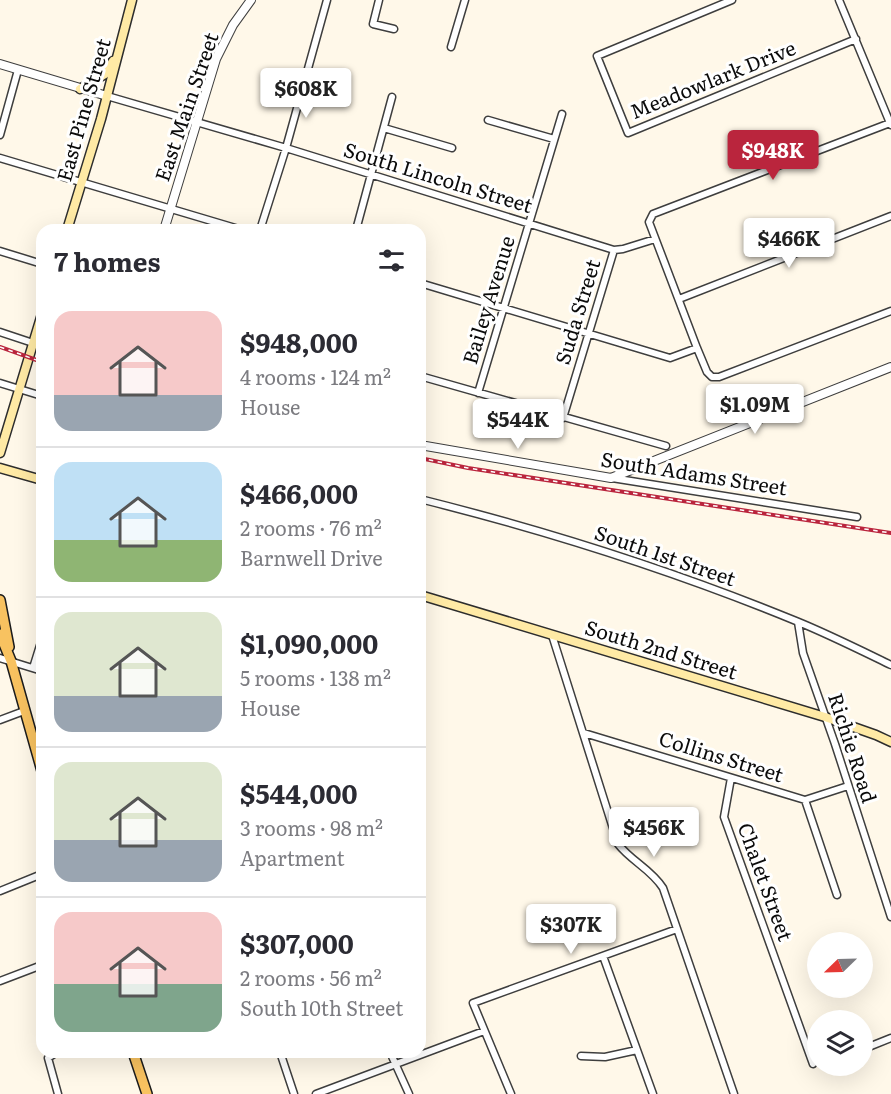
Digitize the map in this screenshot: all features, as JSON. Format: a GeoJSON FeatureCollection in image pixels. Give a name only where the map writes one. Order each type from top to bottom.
{"type":"FeatureCollection","features":[{"type":"Feature","properties":{"kind":"main road","name":"East Pine Street"},"geometry":{"type":"LineString","coordinates":[[69,224],[107,96],[132,0]]}},
{"type":"Feature","properties":{"kind":"main road"},"geometry":{"type":"LineString","coordinates":[[81,89],[105,74],[118,53]]}},
{"type":"Feature","properties":{"kind":"main road"},"geometry":{"type":"LineString","coordinates":[[0,453],[36,349]]}},
{"type":"Feature","properties":{"kind":"main road"},"geometry":{"type":"LineString","coordinates":[[0,468],[36,478]]}},
{"type":"Feature","properties":{"kind":"main road","name":"South 2nd Street"},"geometry":{"type":"LineString","coordinates":[[426,597],[825,717],[891,742]]}},
{"type":"Feature","properties":{"kind":"main road"},"geometry":{"type":"LineString","coordinates":[[0,600],[11,661],[36,751]]}},
{"type":"Feature","properties":{"kind":"main road"},"geometry":{"type":"LineString","coordinates":[[0,634],[11,661]]}},
{"type":"Feature","properties":{"kind":"main road"},"geometry":{"type":"LineString","coordinates":[[135,1058],[147,1094]]}},
{"type":"Feature","properties":{"kind":"street","name":"East Main Street"},"geometry":{"type":"LineString","coordinates":[[166,224],[216,59],[233,25],[251,0]]}},
{"type":"Feature","properties":{"kind":"street"},"geometry":{"type":"LineString","coordinates":[[262,224],[286,148],[327,0]]}},
{"type":"Feature","properties":{"kind":"street"},"geometry":{"type":"LineString","coordinates":[[379,0],[373,24],[394,29]]}},
{"type":"Feature","properties":{"kind":"street"},"geometry":{"type":"LineString","coordinates":[[452,47],[465,0]]}},
{"type":"Feature","properties":{"kind":"street"},"geometry":{"type":"LineString","coordinates":[[839,0],[891,124],[653,214],[649,222],[697,348],[707,372],[712,377],[719,377],[891,311]]}},
{"type":"Feature","properties":{"kind":"street","name":"Meadowlark Drive"},"geometry":{"type":"LineString","coordinates":[[728,1],[597,56],[628,133],[856,39]]}},
{"type":"Feature","properties":{"kind":"street"},"geometry":{"type":"LineString","coordinates":[[0,64],[107,96]]}},
{"type":"Feature","properties":{"kind":"street"},"geometry":{"type":"LineString","coordinates":[[0,135],[18,70]]}},
{"type":"Feature","properties":{"kind":"street","name":"South Lincoln Street"},"geometry":{"type":"LineString","coordinates":[[107,96],[286,148],[614,250]]}},
{"type":"Feature","properties":{"kind":"street"},"geometry":{"type":"LineString","coordinates":[[358,224],[392,98]]}},
{"type":"Feature","properties":{"kind":"street","name":"Bailey Avenue"},"geometry":{"type":"LineString","coordinates":[[478,393],[562,114]]}},
{"type":"Feature","properties":{"kind":"street"},"geometry":{"type":"LineString","coordinates":[[488,120],[554,139]]}},
{"type":"Feature","properties":{"kind":"street"},"geometry":{"type":"LineString","coordinates":[[384,128],[452,148]]}},
{"type":"Feature","properties":{"kind":"street"},"geometry":{"type":"LineString","coordinates":[[0,158],[223,224]]}},
{"type":"Feature","properties":{"kind":"street"},"geometry":{"type":"LineString","coordinates":[[679,299],[891,216]]}},
{"type":"Feature","properties":{"kind":"street"},"geometry":{"type":"LineString","coordinates":[[614,250],[655,239]]}},
{"type":"Feature","properties":{"kind":"street","name":"Suda Street"},"geometry":{"type":"LineString","coordinates":[[563,418],[614,250]]}},
{"type":"Feature","properties":{"kind":"street"},"geometry":{"type":"LineString","coordinates":[[0,251],[36,262]]}},
{"type":"Feature","properties":{"kind":"street"},"geometry":{"type":"LineString","coordinates":[[426,285],[670,358],[697,348]]}},
{"type":"Feature","properties":{"kind":"street"},"geometry":{"type":"LineString","coordinates":[[0,332],[36,343]]}},
{"type":"Feature","properties":{"kind":"street"},"geometry":{"type":"LineString","coordinates":[[611,478],[891,367]]}},
{"type":"Feature","properties":{"kind":"street"},"geometry":{"type":"LineString","coordinates":[[426,378],[666,446]]}},
{"type":"Feature","properties":{"kind":"street"},"geometry":{"type":"LineString","coordinates":[[0,383],[36,394]]}},
{"type":"Feature","properties":{"kind":"street","name":"South Adams Street"},"geometry":{"type":"LineString","coordinates":[[426,446],[857,517]]}},
{"type":"Feature","properties":{"kind":"street","name":"South 1st Street"},"geometry":{"type":"LineString","coordinates":[[426,501],[572,541],[798,622],[891,665]]}},
{"type":"Feature","properties":{"kind":"street","name":"Richie Road"},"geometry":{"type":"LineString","coordinates":[[798,622],[802,654],[891,917]]}},
{"type":"Feature","properties":{"kind":"street"},"geometry":{"type":"LineString","coordinates":[[552,635],[618,844],[624,852],[656,876],[663,888],[734,1094]]}},
{"type":"Feature","properties":{"kind":"street"},"geometry":{"type":"LineString","coordinates":[[0,658],[36,669]]}},
{"type":"Feature","properties":{"kind":"street"},"geometry":{"type":"LineString","coordinates":[[33,668],[36,658]]}},
{"type":"Feature","properties":{"kind":"street"},"geometry":{"type":"LineString","coordinates":[[0,720],[24,711]]}},
{"type":"Feature","properties":{"kind":"street","name":"Collins Street"},"geometry":{"type":"LineString","coordinates":[[584,733],[805,800],[848,786]]}},
{"type":"Feature","properties":{"kind":"street","name":"Chalet Street"},"geometry":{"type":"LineString","coordinates":[[731,778],[724,817],[807,1047]]}},
{"type":"Feature","properties":{"kind":"street"},"geometry":{"type":"LineString","coordinates":[[805,800],[837,895]]}},
{"type":"Feature","properties":{"kind":"street"},"geometry":{"type":"LineString","coordinates":[[0,891],[36,876]]}},
{"type":"Feature","properties":{"kind":"street"},"geometry":{"type":"LineString","coordinates":[[511,1094],[473,1003],[677,929]]}},
{"type":"Feature","properties":{"kind":"street"},"geometry":{"type":"LineString","coordinates":[[603,956],[653,1094]]}},
{"type":"Feature","properties":{"kind":"street"},"geometry":{"type":"LineString","coordinates":[[0,981],[36,967]]}},
{"type":"Feature","properties":{"kind":"street"},"geometry":{"type":"LineString","coordinates":[[426,1053],[484,1031]]}},
{"type":"Feature","properties":{"kind":"street"},"geometry":{"type":"LineString","coordinates":[[873,1046],[891,1038]]}},
{"type":"Feature","properties":{"kind":"street"},"geometry":{"type":"LineString","coordinates":[[581,1056],[605,1057],[637,1050]]}},
{"type":"Feature","properties":{"kind":"street"},"geometry":{"type":"LineString","coordinates":[[48,1058],[58,1094]]}},
{"type":"Feature","properties":{"kind":"street"},"geometry":{"type":"LineString","coordinates":[[282,1058],[294,1094]]}},
{"type":"Feature","properties":{"kind":"street"},"geometry":{"type":"LineString","coordinates":[[393,1058],[409,1094]]}},
{"type":"Feature","properties":{"kind":"street"},"geometry":{"type":"LineString","coordinates":[[316,1094],[412,1058]]}},
{"type":"Feature","properties":{"kind":"street"},"geometry":{"type":"LineString","coordinates":[[334,1087],[338,1094]]}},
{"type":"Feature","properties":{"kind":"railway"},"geometry":{"type":"LineString","coordinates":[[0,347],[36,360]]}},
{"type":"Feature","properties":{"kind":"railway"},"geometry":{"type":"LineString","coordinates":[[426,459],[468,468],[891,533]]}}]}
